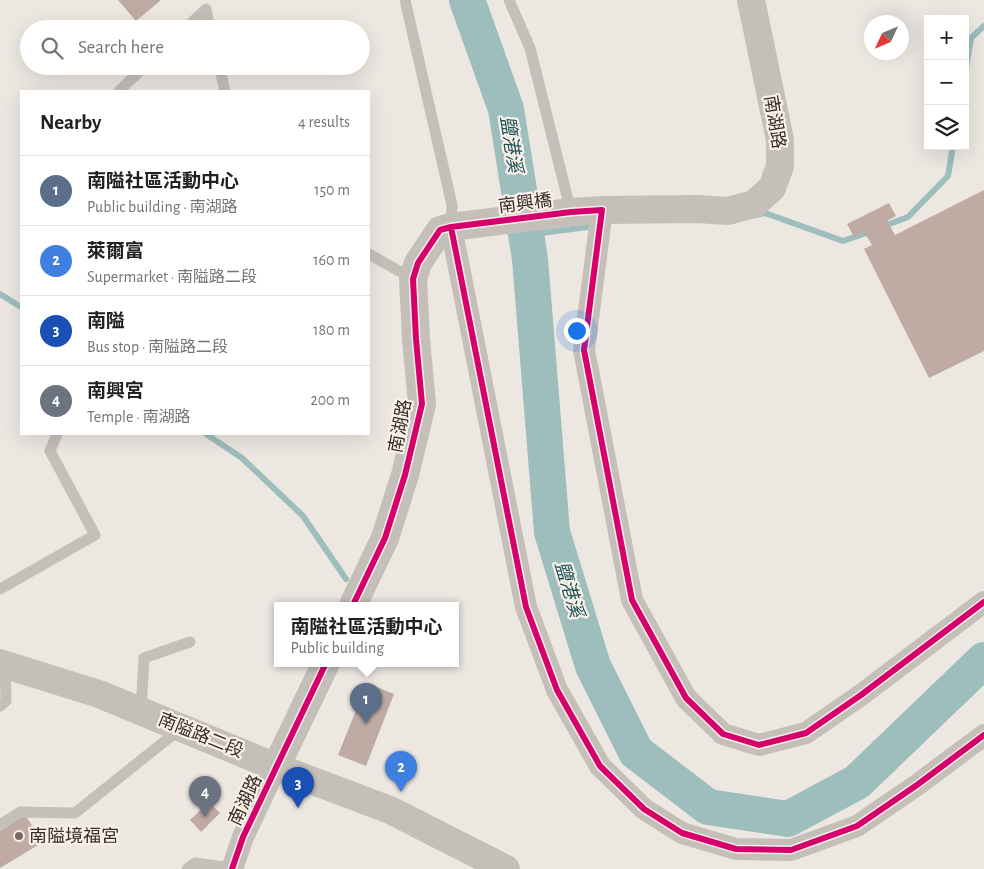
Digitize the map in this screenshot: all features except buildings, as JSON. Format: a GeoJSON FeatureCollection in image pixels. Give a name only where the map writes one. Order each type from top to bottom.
{"type":"FeatureCollection","features":[{"type":"Feature","properties":{"kind":"street","name":"南湖路"},"geometry":{"type":"LineString","coordinates":[[602,210],[697,209],[728,211],[754,204],[772,188],[780,166],[780,140],[751,0]]}},
{"type":"Feature","properties":{"kind":"street","name":"南興橋"},"geometry":{"type":"LineString","coordinates":[[451,227],[602,210]]}},
{"type":"Feature","properties":{"kind":"street"},"geometry":{"type":"LineString","coordinates":[[602,210],[584,350],[632,600],[686,698],[723,734],[759,744],[806,733],[984,602]]}},
{"type":"Feature","properties":{"kind":"street","name":"南湖路"},"geometry":{"type":"LineString","coordinates":[[354,602],[385,538],[405,475],[422,404],[413,279],[418,263],[440,230],[451,227]]}},
{"type":"Feature","properties":{"kind":"street"},"geometry":{"type":"LineString","coordinates":[[451,227],[526,607],[557,690],[600,766],[644,809],[682,833],[736,850],[791,850],[857,826],[984,736]]}},
{"type":"Feature","properties":{"kind":"street","name":"南隘路二段"},"geometry":{"type":"LineString","coordinates":[[2,664],[100,694],[276,767],[390,810],[506,869]]}},
{"type":"Feature","properties":{"kind":"street","name":"南湖路"},"geometry":{"type":"LineString","coordinates":[[232,868],[243,837],[324,667]]}},
{"type":"Feature","properties":{"kind":"lane"},"geometry":{"type":"LineString","coordinates":[[405,0],[452,205],[451,227]]}},
{"type":"Feature","properties":{"kind":"lane"},"geometry":{"type":"LineString","coordinates":[[510,0],[530,48],[571,212]]}},
{"type":"Feature","properties":{"kind":"lane"},"geometry":{"type":"LineString","coordinates":[[194,20],[206,9],[208,20]]}},
{"type":"Feature","properties":{"kind":"lane"},"geometry":{"type":"LineString","coordinates":[[120,90],[136,75]]}},
{"type":"Feature","properties":{"kind":"lane"},"geometry":{"type":"LineString","coordinates":[[221,75],[225,90]]}},
{"type":"Feature","properties":{"kind":"lane"},"geometry":{"type":"LineString","coordinates":[[370,255],[413,279]]}},
{"type":"Feature","properties":{"kind":"lane"},"geometry":{"type":"LineString","coordinates":[[0,589],[95,535],[50,451],[57,435]]}},
{"type":"Feature","properties":{"kind":"lane"},"geometry":{"type":"LineString","coordinates":[[141,711],[144,658],[190,642]]}},
{"type":"Feature","properties":{"kind":"lane"},"geometry":{"type":"LineString","coordinates":[[0,706],[6,701],[2,664]]}},
{"type":"Feature","properties":{"kind":"lane"},"geometry":{"type":"LineString","coordinates":[[0,825],[20,812],[75,813],[182,727]]}},
{"type":"Feature","properties":{"kind":"lane"},"geometry":{"type":"LineString","coordinates":[[187,869],[195,863],[232,868]]}},
{"type":"Feature","properties":{"kind":"waterway","name":"鹽港溪"},"geometry":{"type":"LineString","coordinates":[[467,0],[506,109],[530,259],[552,532],[593,666],[636,752],[708,807],[788,819],[857,782],[984,660]]}},
{"type":"Feature","properties":{"kind":"waterway"},"geometry":{"type":"LineString","coordinates":[[967,60],[971,38],[984,26]]}},
{"type":"Feature","properties":{"kind":"waterway"},"geometry":{"type":"LineString","coordinates":[[881,227],[908,217],[948,176],[952,150]]}},
{"type":"Feature","properties":{"kind":"waterway"},"geometry":{"type":"LineString","coordinates":[[757,215],[765,213],[843,241],[872,231]]}},
{"type":"Feature","properties":{"kind":"waterway"},"geometry":{"type":"LineString","coordinates":[[526,235],[595,226]]}},
{"type":"Feature","properties":{"kind":"waterway"},"geometry":{"type":"LineString","coordinates":[[0,294],[20,306]]}},
{"type":"Feature","properties":{"kind":"waterway"},"geometry":{"type":"LineString","coordinates":[[208,435],[242,458],[303,516],[346,579]]}},
{"type":"Feature","properties":{"kind":"cycle path"},"geometry":{"type":"LineString","coordinates":[[354,602],[385,538],[405,475],[422,404],[413,279],[418,263],[440,230],[571,212],[602,210],[584,350],[632,600],[686,698],[723,734],[759,745],[806,733],[861,695],[984,602]]}},
{"type":"Feature","properties":{"kind":"cycle path"},"geometry":{"type":"LineString","coordinates":[[451,227],[526,607],[557,690],[600,766],[644,809],[682,833],[736,849],[791,850],[857,826],[917,785],[984,735]]}},
{"type":"Feature","properties":{"kind":"cycle path"},"geometry":{"type":"LineString","coordinates":[[232,869],[243,837],[324,667]]}},
{"type":"Feature","properties":{"kind":"place","name":"南隘社區活動中心"},"geometry":{"type":"Point","coordinates":[366,724]}},
{"type":"Feature","properties":{"kind":"place","name":"萊爾富"},"geometry":{"type":"Point","coordinates":[401,792]}},
{"type":"Feature","properties":{"kind":"place","name":"南隘"},"geometry":{"type":"Point","coordinates":[298,808]}},
{"type":"Feature","properties":{"kind":"place","name":"南興宮"},"geometry":{"type":"Point","coordinates":[205,817]}},
{"type":"Feature","properties":{"kind":"place","name":"南隘境福宮"},"geometry":{"type":"Point","coordinates":[19,836]}}]}
